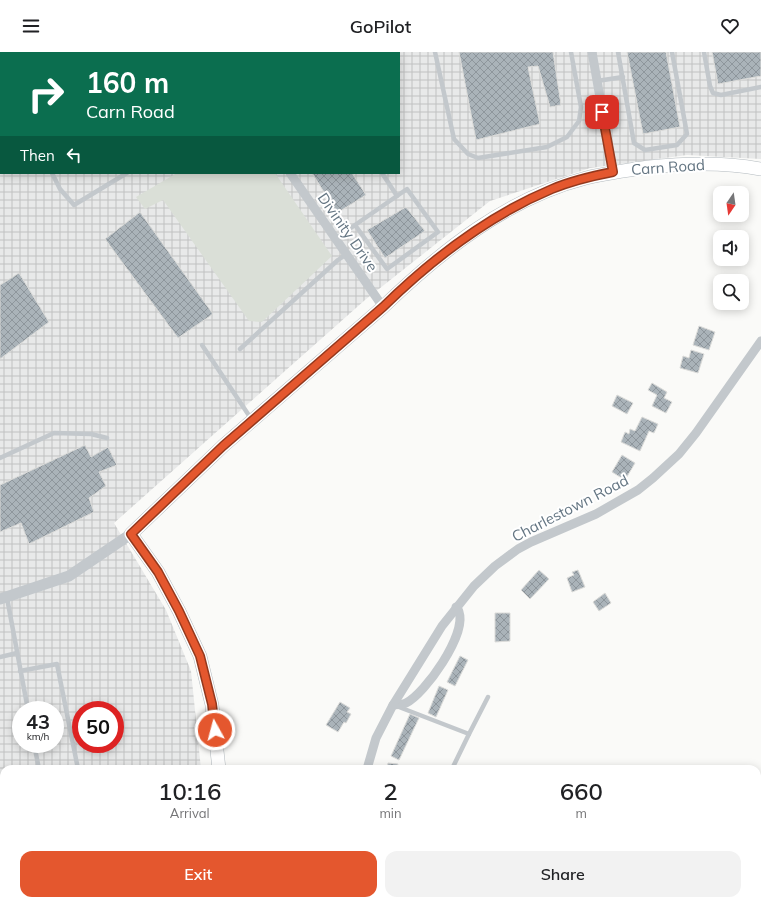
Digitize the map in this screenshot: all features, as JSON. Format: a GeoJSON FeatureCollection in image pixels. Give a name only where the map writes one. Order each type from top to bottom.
{"type":"FeatureCollection","features":[{"type":"Feature","properties":{"kind":"main road","name":"Carn Road"},"geometry":{"type":"LineString","coordinates":[[131,534],[223,446],[383,307],[407,284],[469,234],[526,200],[553,188],[585,178],[613,172],[666,165],[691,164],[719,164],[761,168]]}},
{"type":"Feature","properties":{"kind":"main road"},"geometry":{"type":"LineString","coordinates":[[131,534],[158,572],[179,611],[200,656],[212,704],[219,765]]}},
{"type":"Feature","properties":{"kind":"street"},"geometry":{"type":"LineString","coordinates":[[592,52],[613,172]]}},
{"type":"Feature","properties":{"kind":"street","name":"Divinity Drive"},"geometry":{"type":"LineString","coordinates":[[291,174],[383,307]]}},
{"type":"Feature","properties":{"kind":"street","name":"Charlestown Road"},"geometry":{"type":"LineString","coordinates":[[368,765],[376,738],[393,705],[442,626],[456,607],[486,575],[506,557],[518,549],[577,523],[617,503],[638,490],[662,471],[679,454],[696,433],[761,341]]}},
{"type":"Feature","properties":{"kind":"street","name":"Carn Road"},"geometry":{"type":"LineString","coordinates":[[4,598],[69,576],[131,534]]}},
{"type":"Feature","properties":{"kind":"street"},"geometry":{"type":"LineString","coordinates":[[393,705],[407,702],[414,697],[436,674],[448,654],[458,630],[460,613],[456,607]]}},
{"type":"Feature","properties":{"kind":"lane"},"geometry":{"type":"LineString","coordinates":[[435,52],[454,139],[468,154],[478,158],[547,147],[567,137],[579,121],[581,107],[571,52]]}},
{"type":"Feature","properties":{"kind":"lane"},"geometry":{"type":"LineString","coordinates":[[618,52],[634,143],[645,150],[677,145],[687,134],[672,52]]}},
{"type":"Feature","properties":{"kind":"lane"},"geometry":{"type":"LineString","coordinates":[[704,52],[710,86],[713,92],[721,95],[761,87]]}},
{"type":"Feature","properties":{"kind":"lane"},"geometry":{"type":"LineString","coordinates":[[597,81],[623,77]]}},
{"type":"Feature","properties":{"kind":"lane"},"geometry":{"type":"LineString","coordinates":[[52,174],[60,189],[74,205],[125,174]]}},
{"type":"Feature","properties":{"kind":"lane"},"geometry":{"type":"LineString","coordinates":[[383,174],[397,196]]}},
{"type":"Feature","properties":{"kind":"lane"},"geometry":{"type":"LineString","coordinates":[[336,239],[355,225],[397,196],[407,190],[438,232],[387,269],[355,225]]}},
{"type":"Feature","properties":{"kind":"lane"},"geometry":{"type":"LineString","coordinates":[[240,349],[338,260],[347,254]]}},
{"type":"Feature","properties":{"kind":"lane"},"geometry":{"type":"LineString","coordinates":[[202,345],[252,421]]}},
{"type":"Feature","properties":{"kind":"lane"},"geometry":{"type":"LineString","coordinates":[[0,458],[54,434],[91,434],[107,438]]}},
{"type":"Feature","properties":{"kind":"lane"},"geometry":{"type":"LineString","coordinates":[[4,598],[26,701]]}},
{"type":"Feature","properties":{"kind":"lane"},"geometry":{"type":"LineString","coordinates":[[0,657],[17,653]]}},
{"type":"Feature","properties":{"kind":"lane"},"geometry":{"type":"LineString","coordinates":[[20,671],[57,664],[77,765]]}},
{"type":"Feature","properties":{"kind":"lane"},"geometry":{"type":"LineString","coordinates":[[454,765],[488,697]]}},
{"type":"Feature","properties":{"kind":"lane"},"geometry":{"type":"LineString","coordinates":[[393,705],[469,734]]}},
{"type":"Feature","properties":{"kind":"lane"},"geometry":{"type":"LineString","coordinates":[[36,753],[38,765]]}},
{"type":"Feature","properties":{"kind":"shaded area"},"geometry":{"type":"Polygon","coordinates":[[[400,52],[761,52],[761,159],[687,155],[590,168],[490,201],[365,300],[114,523],[166,610],[191,671],[201,765],[0,765],[0,174],[400,174],[400,52]]]}},
{"type":"Feature","properties":{"kind":"shaded area"},"geometry":{"type":"Polygon","coordinates":[[[175,174],[276,174],[332,256],[262,322],[249,321],[163,200],[145,209],[136,197],[175,174]]]}},
{"type":"Feature","properties":{"kind":"building"},"geometry":{"type":"Polygon","coordinates":[[[459,52],[553,52],[561,105],[550,107],[538,66],[528,67],[540,124],[476,140],[459,52]]]}},
{"type":"Feature","properties":{"kind":"building"},"geometry":{"type":"Polygon","coordinates":[[[627,52],[666,52],[680,127],[643,134],[627,52]]]}},
{"type":"Feature","properties":{"kind":"building"},"geometry":{"type":"Polygon","coordinates":[[[712,52],[761,52],[761,76],[718,84],[712,52]]]}},
{"type":"Feature","properties":{"kind":"building"},"geometry":{"type":"Polygon","coordinates":[[[313,174],[353,174],[366,195],[337,213],[313,174]]]}},
{"type":"Feature","properties":{"kind":"building"},"geometry":{"type":"Polygon","coordinates":[[[406,207],[425,231],[385,258],[367,230],[406,207]]]}},
{"type":"Feature","properties":{"kind":"building"},"geometry":{"type":"Polygon","coordinates":[[[140,212],[213,314],[178,338],[105,239],[140,212]]]}},
{"type":"Feature","properties":{"kind":"building"},"geometry":{"type":"Polygon","coordinates":[[[19,273],[49,322],[0,359],[0,285],[19,273]]]}},
{"type":"Feature","properties":{"kind":"building"},"geometry":{"type":"Polygon","coordinates":[[[699,326],[715,332],[709,350],[693,345],[699,326]]]}},
{"type":"Feature","properties":{"kind":"building"},"geometry":{"type":"Polygon","coordinates":[[[691,350],[704,354],[698,373],[680,368],[683,356],[689,358],[691,350]]]}},
{"type":"Feature","properties":{"kind":"building"},"geometry":{"type":"Polygon","coordinates":[[[652,383],[667,392],[664,398],[672,402],[666,413],[652,406],[657,395],[648,390],[652,383]]]}},
{"type":"Feature","properties":{"kind":"building"},"geometry":{"type":"Polygon","coordinates":[[[617,395],[633,403],[627,414],[612,406],[617,395]]]}},
{"type":"Feature","properties":{"kind":"building"},"geometry":{"type":"Polygon","coordinates":[[[642,417],[658,424],[654,433],[649,431],[640,451],[621,442],[625,432],[629,434],[630,429],[635,431],[642,417]]]}},
{"type":"Feature","properties":{"kind":"building"},"geometry":{"type":"Polygon","coordinates":[[[85,445],[91,457],[108,447],[117,465],[99,472],[106,486],[89,498],[94,512],[29,544],[21,523],[0,532],[0,485],[85,445]]]}},
{"type":"Feature","properties":{"kind":"building"},"geometry":{"type":"Polygon","coordinates":[[[622,455],[635,463],[625,480],[612,472],[622,455]]]}},
{"type":"Feature","properties":{"kind":"building"},"geometry":{"type":"Polygon","coordinates":[[[539,570],[549,579],[530,599],[521,590],[539,570]]]}},
{"type":"Feature","properties":{"kind":"building"},"geometry":{"type":"Polygon","coordinates":[[[578,570],[585,587],[572,592],[567,578],[574,575],[572,572],[578,570]]]}},
{"type":"Feature","properties":{"kind":"building"},"geometry":{"type":"Polygon","coordinates":[[[605,593],[611,603],[599,611],[593,602],[605,593]]]}},
{"type":"Feature","properties":{"kind":"building"},"geometry":{"type":"Polygon","coordinates":[[[495,613],[510,613],[510,641],[495,642],[495,613]]]}},
{"type":"Feature","properties":{"kind":"building"},"geometry":{"type":"Polygon","coordinates":[[[460,656],[468,660],[455,686],[447,682],[460,656]]]}},
{"type":"Feature","properties":{"kind":"building"},"geometry":{"type":"Polygon","coordinates":[[[439,686],[448,690],[436,717],[428,713],[439,686]]]}},
{"type":"Feature","properties":{"kind":"building"},"geometry":{"type":"Polygon","coordinates":[[[340,702],[350,708],[347,712],[351,714],[346,723],[344,722],[338,732],[326,725],[340,702]]]}},
{"type":"Feature","properties":{"kind":"building"},"geometry":{"type":"Polygon","coordinates":[[[410,714],[419,718],[399,760],[391,756],[410,714]]]}},
{"type":"Feature","properties":{"kind":"building"},"geometry":{"type":"Polygon","coordinates":[[[388,763],[398,764],[398,765],[388,765],[388,763]]]}},
{"type":"Feature","properties":{"kind":"route"},"geometry":{"type":"LineString","coordinates":[[215,730],[212,704],[200,656],[179,611],[158,572],[131,534],[223,446],[383,307],[407,284],[469,234],[526,200],[553,188],[585,178],[613,172],[602,112]]}}]}
